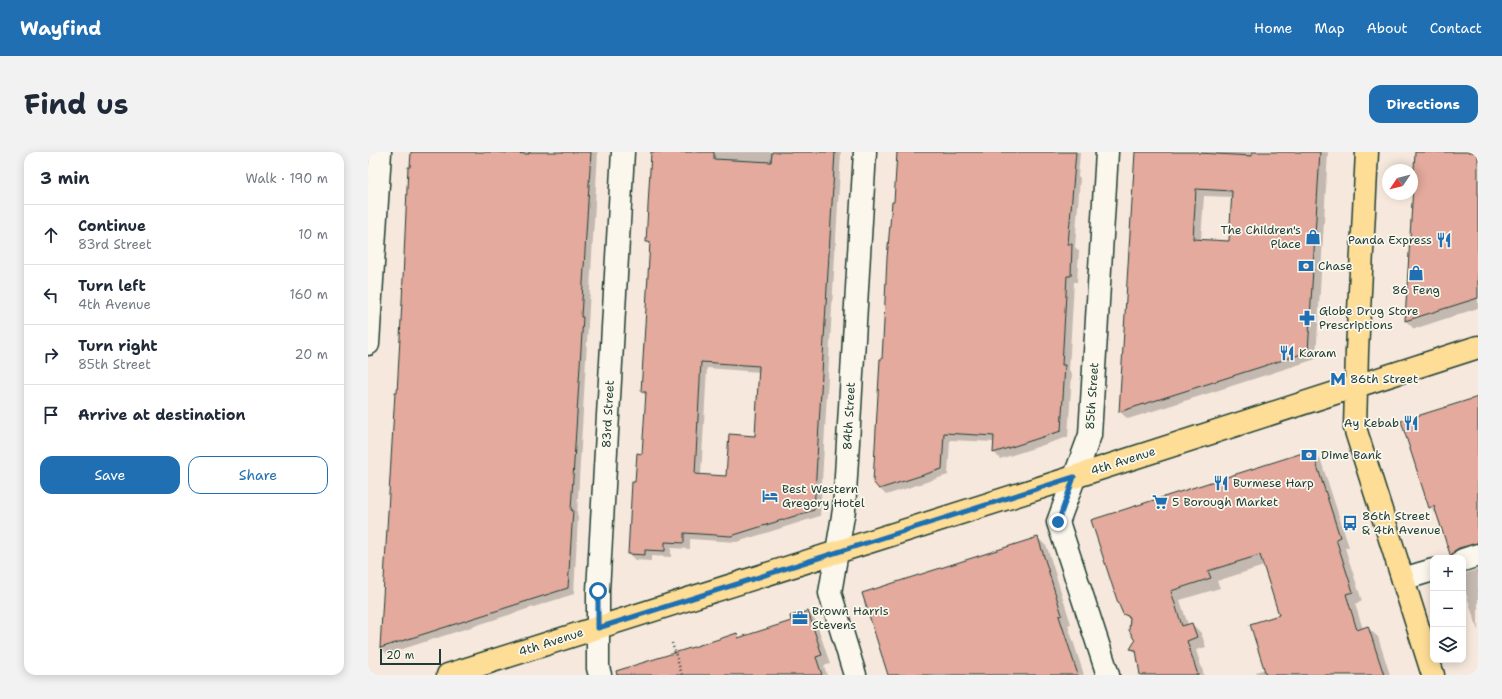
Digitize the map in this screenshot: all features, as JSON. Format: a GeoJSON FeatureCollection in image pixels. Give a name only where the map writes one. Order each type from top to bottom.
{"type":"FeatureCollection","features":[{"type":"Feature","properties":{"kind":"main road"},"geometry":{"type":"LineString","coordinates":[[1367,152],[1355,428],[1433,675]]}},
{"type":"Feature","properties":{"kind":"main road","name":"4th Avenue"},"geometry":{"type":"LineString","coordinates":[[448,675],[1074,477],[1478,347]]}},
{"type":"Feature","properties":{"kind":"street"},"geometry":{"type":"LineString","coordinates":[[368,344],[380,152]]}},
{"type":"Feature","properties":{"kind":"street","name":"83rd Street"},"geometry":{"type":"LineString","coordinates":[[600,675],[598,668],[598,584],[623,152]]}},
{"type":"Feature","properties":{"kind":"street","name":"84th Street"},"geometry":{"type":"LineString","coordinates":[[855,675],[830,593],[844,510],[865,152]]}},
{"type":"Feature","properties":{"kind":"street","name":"85th Street"},"geometry":{"type":"LineString","coordinates":[[1107,152],[1090,435],[1058,522],[1108,675]]}},
{"type":"Feature","properties":{"kind":"street"},"geometry":{"type":"LineString","coordinates":[[1466,559],[1478,555]]}},
{"type":"Feature","properties":{"kind":"street"},"geometry":{"type":"LineString","coordinates":[[1403,579],[1430,571]]}},
{"type":"Feature","properties":{"kind":"path"},"geometry":{"type":"LineString","coordinates":[[672,643],[682,675]]}},
{"type":"Feature","properties":{"kind":"building"},"geometry":{"type":"Polygon","coordinates":[[[411,152],[490,152],[529,154],[529,152],[591,152],[581,317],[583,317],[571,510],[573,510],[568,588],[380,648],[395,393],[397,393],[408,167],[410,167],[411,152]]]}},
{"type":"Feature","properties":{"kind":"building"},"geometry":{"type":"Polygon","coordinates":[[[651,152],[714,152],[714,159],[771,162],[772,152],[835,152],[814,510],[731,536],[684,533],[684,543],[665,542],[665,551],[645,550],[645,555],[628,554],[632,482],[635,482],[637,453],[642,454],[646,392],[641,392],[650,242],[646,242],[651,152]],[[701,362],[695,474],[726,476],[729,434],[755,436],[759,366],[701,362]]]}},
{"type":"Feature","properties":{"kind":"building"},"geometry":{"type":"Polygon","coordinates":[[[897,152],[1076,152],[1068,244],[1072,244],[1071,276],[1067,276],[1062,365],[1065,365],[1061,431],[993,453],[994,436],[944,433],[942,469],[879,489],[873,482],[880,359],[882,359],[887,258],[892,202],[894,202],[897,152]]]}},
{"type":"Feature","properties":{"kind":"building"},"geometry":{"type":"Polygon","coordinates":[[[1135,152],[1199,152],[1198,153],[1252,156],[1252,152],[1320,152],[1308,352],[1119,412],[1135,152]],[[1196,189],[1193,239],[1229,241],[1232,191],[1196,189]]]}},
{"type":"Feature","properties":{"kind":"building"},"geometry":{"type":"Polygon","coordinates":[[[1415,152],[1478,152],[1478,298],[1405,321],[1412,200],[1418,200],[1418,164],[1414,164],[1415,152]]]}},
{"type":"Feature","properties":{"kind":"building"},"geometry":{"type":"Polygon","coordinates":[[[1478,397],[1478,543],[1459,548],[1450,555],[1434,506],[1429,508],[1401,421],[1478,397]]]}},
{"type":"Feature","properties":{"kind":"building"},"geometry":{"type":"Polygon","coordinates":[[[1312,450],[1340,537],[1336,539],[1353,592],[1346,594],[1357,630],[1368,626],[1384,675],[1266,675],[1250,624],[1279,615],[1260,555],[1208,571],[1211,578],[1171,591],[1182,626],[1192,623],[1197,637],[1187,641],[1198,675],[1140,675],[1136,650],[1130,649],[1135,641],[1129,630],[1130,617],[1123,614],[1117,600],[1091,520],[1312,450]]]}},
{"type":"Feature","properties":{"kind":"building"},"geometry":{"type":"Polygon","coordinates":[[[1038,537],[1062,615],[1059,616],[1078,675],[888,675],[862,593],[1038,537]]]}},
{"type":"Feature","properties":{"kind":"building"},"geometry":{"type":"Polygon","coordinates":[[[808,611],[822,655],[816,657],[822,675],[617,675],[616,671],[737,633],[738,638],[791,621],[790,616],[808,611]]]}},
{"type":"Feature","properties":{"kind":"place","name":"The Children's Place"},"geometry":{"type":"Point","coordinates":[1313,237]}},
{"type":"Feature","properties":{"kind":"place","name":"Panda Express"},"geometry":{"type":"Point","coordinates":[1444,240]}},
{"type":"Feature","properties":{"kind":"place","name":"Chase"},"geometry":{"type":"Point","coordinates":[1306,266]}},
{"type":"Feature","properties":{"kind":"place","name":"86 Feng"},"geometry":{"type":"Point","coordinates":[1416,273]}},
{"type":"Feature","properties":{"kind":"place","name":"Globe Drug Store Prescriptions"},"geometry":{"type":"Point","coordinates":[1307,318]}},
{"type":"Feature","properties":{"kind":"place","name":"Karam"},"geometry":{"type":"Point","coordinates":[1287,353]}},
{"type":"Feature","properties":{"kind":"place","name":"86th Street"},"geometry":{"type":"Point","coordinates":[1338,379]}},
{"type":"Feature","properties":{"kind":"place","name":"Ay Kebab"},"geometry":{"type":"Point","coordinates":[1411,423]}},
{"type":"Feature","properties":{"kind":"place","name":"Dime Bank"},"geometry":{"type":"Point","coordinates":[1309,455]}},
{"type":"Feature","properties":{"kind":"place","name":"Burmese Harp"},"geometry":{"type":"Point","coordinates":[1221,483]}},
{"type":"Feature","properties":{"kind":"place","name":"Best Western Gregory Hotel"},"geometry":{"type":"Point","coordinates":[770,496]}},
{"type":"Feature","properties":{"kind":"place","name":"5 Borough Market"},"geometry":{"type":"Point","coordinates":[1160,502]}},
{"type":"Feature","properties":{"kind":"place","name":"86th Street & 4th Avenue"},"geometry":{"type":"Point","coordinates":[1350,523]}},
{"type":"Feature","properties":{"kind":"place","name":"Brown Harris Stevens"},"geometry":{"type":"Point","coordinates":[800,618]}},
{"type":"Feature","properties":{"kind":"route"},"geometry":{"type":"LineString","coordinates":[[598,591],[598,628],[814,558],[1074,477],[1058,522]]}}]}
